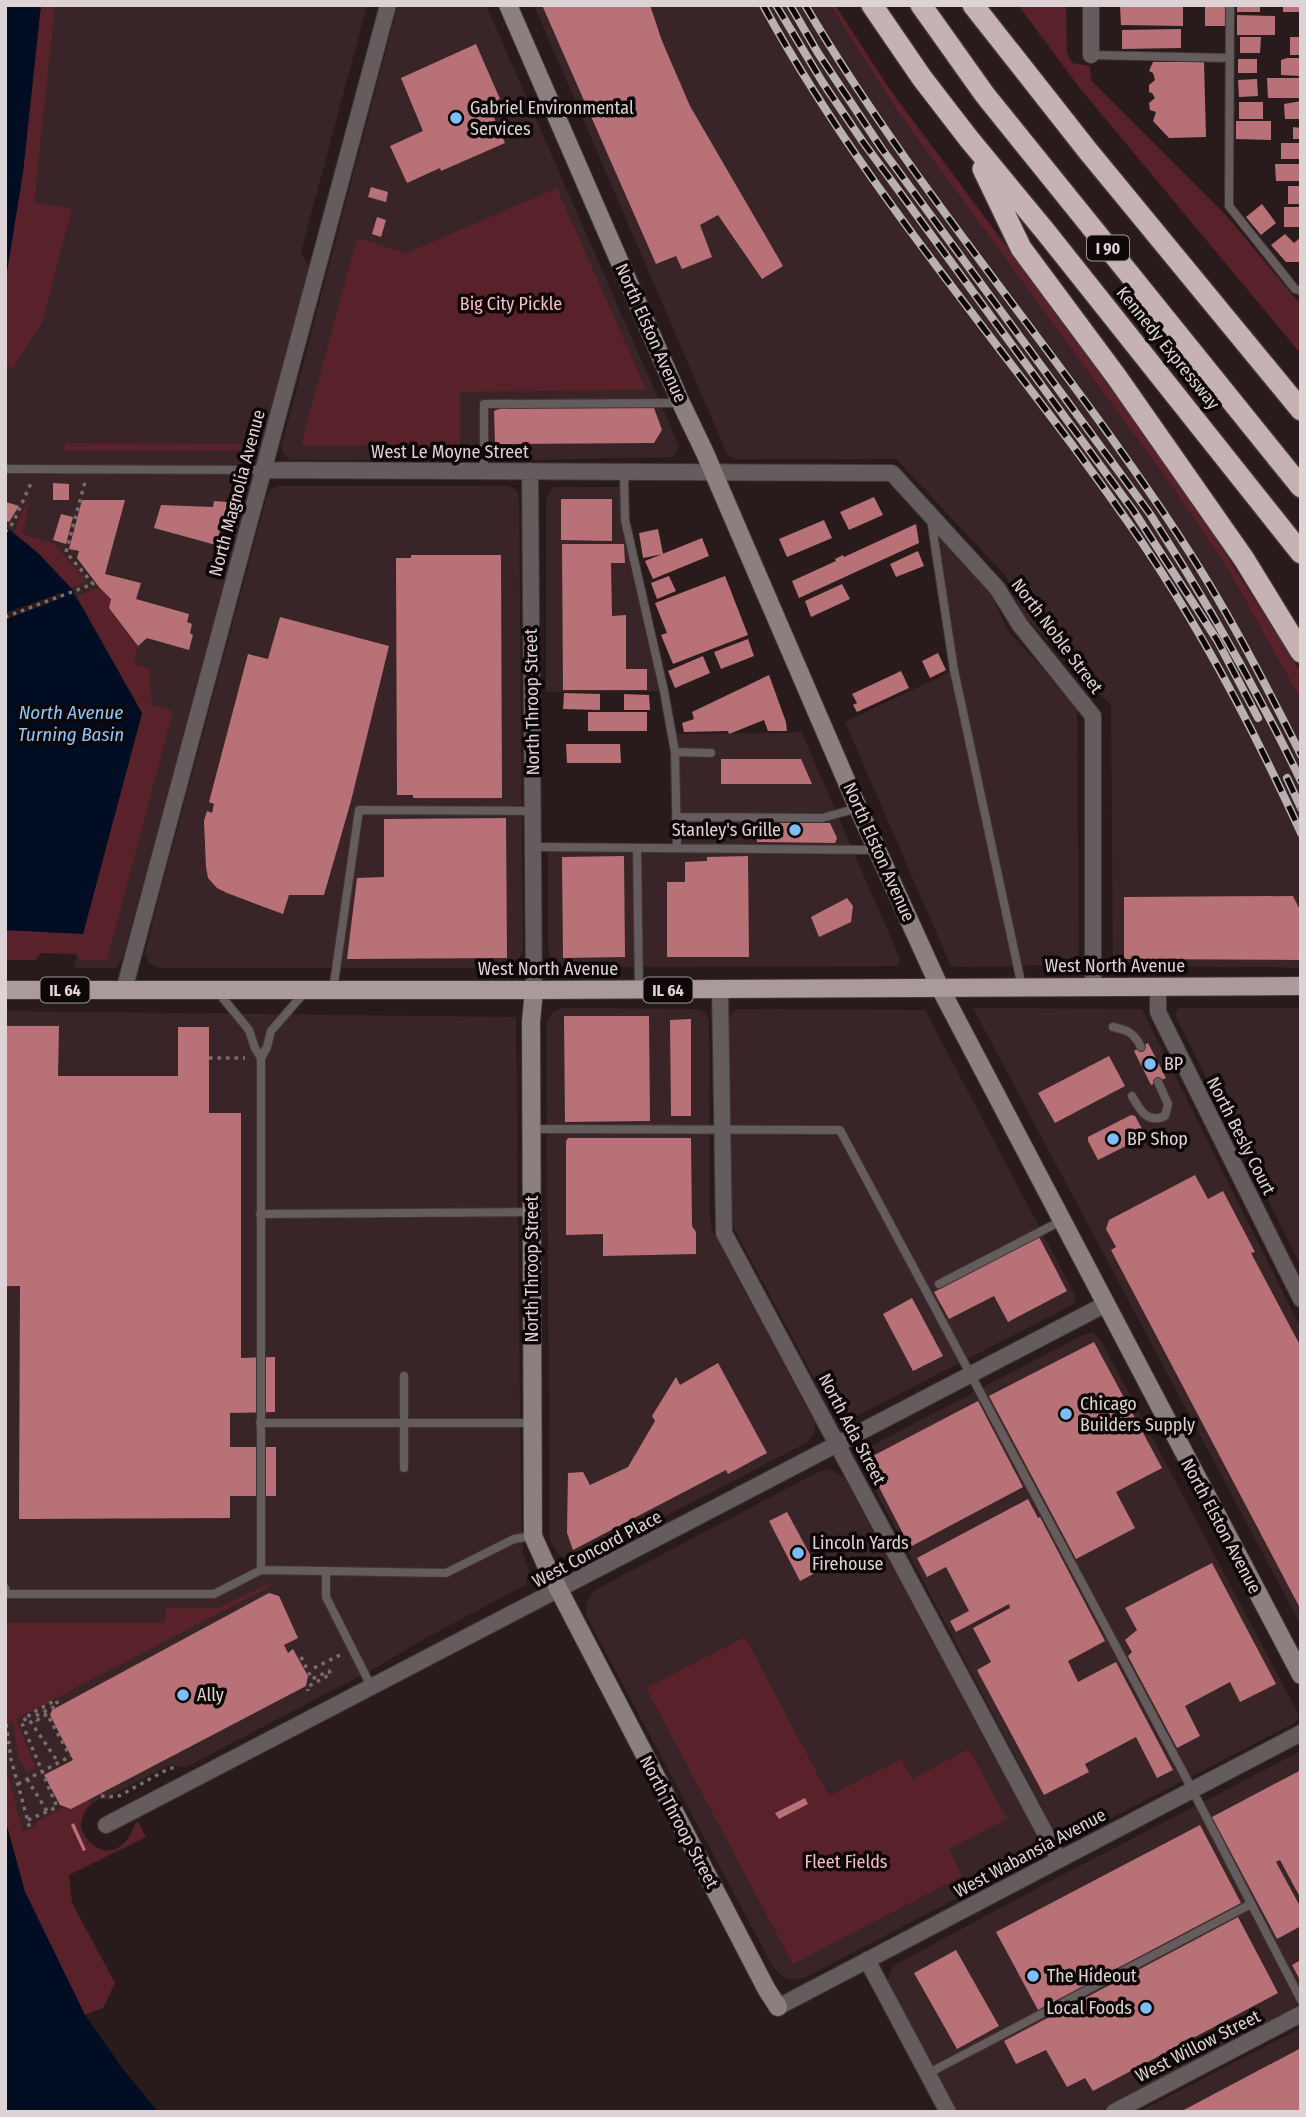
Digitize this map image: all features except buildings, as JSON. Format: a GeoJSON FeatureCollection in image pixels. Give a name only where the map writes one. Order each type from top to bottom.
{"type":"FeatureCollection","features":[{"type":"Feature","properties":{"kind":"highway","name":"Kennedy Expressway"},"geometry":{"type":"LineString","coordinates":[[872,5],[922,78],[969,139],[1301,553]]}},
{"type":"Feature","properties":{"kind":"highway","name":"I 90"},"geometry":{"type":"LineString","coordinates":[[921,5],[993,106],[1301,487]]}},
{"type":"Feature","properties":{"kind":"highway","name":"I 90"},"geometry":{"type":"LineString","coordinates":[[973,5],[1088,151],[1301,410]]}},
{"type":"Feature","properties":{"kind":"highway"},"geometry":{"type":"LineString","coordinates":[[969,139],[1021,248],[1244,559],[1301,652]]}},
{"type":"Feature","properties":{"kind":"main road","name":"North Elston Avenue"},"geometry":{"type":"LineString","coordinates":[[508,5],[714,472],[858,808],[940,988],[1301,1675]]}},
{"type":"Feature","properties":{"kind":"main road","name":"West North Avenue"},"geometry":{"type":"LineString","coordinates":[[5,990],[1301,986]]}},
{"type":"Feature","properties":{"kind":"main road","name":"North Throop Street"},"geometry":{"type":"LineString","coordinates":[[534,990],[531,1022],[533,1536],[748,1955],[778,2007]]}},
{"type":"Feature","properties":{"kind":"street","name":"North Magnolia Avenue"},"geometry":{"type":"LineString","coordinates":[[124,990],[388,5]]}},
{"type":"Feature","properties":{"kind":"street"},"geometry":{"type":"LineString","coordinates":[[1091,5],[1091,55]]}},
{"type":"Feature","properties":{"kind":"street","name":"West Le Moyne Street"},"geometry":{"type":"LineString","coordinates":[[264,470],[892,473]]}},
{"type":"Feature","properties":{"kind":"street","name":"North Throop Street"},"geometry":{"type":"LineString","coordinates":[[530,471],[534,990]]}},
{"type":"Feature","properties":{"kind":"street","name":"North Noble Street"},"geometry":{"type":"LineString","coordinates":[[892,473],[997,587],[1020,625],[1093,716],[1093,987]]}},
{"type":"Feature","properties":{"kind":"street","name":"North Besly Court"},"geometry":{"type":"LineString","coordinates":[[1158,986],[1158,1012],[1301,1299]]}},
{"type":"Feature","properties":{"kind":"street","name":"North Ada Street"},"geometry":{"type":"LineString","coordinates":[[720,989],[724,1233],[1059,1859]]}},
{"type":"Feature","properties":{"kind":"street","name":"West Concord Place"},"geometry":{"type":"LineString","coordinates":[[106,1825],[1106,1304]]}},
{"type":"Feature","properties":{"kind":"street","name":"West Wabansia Avenue"},"geometry":{"type":"LineString","coordinates":[[778,2007],[1301,1733]]}},
{"type":"Feature","properties":{"kind":"street"},"geometry":{"type":"LineString","coordinates":[[867,1960],[947,2112]]}},
{"type":"Feature","properties":{"kind":"street","name":"West Willow Street"},"geometry":{"type":"LineString","coordinates":[[1114,2112],[1301,2014]]}},
{"type":"Feature","properties":{"kind":"lane"},"geometry":{"type":"LineString","coordinates":[[1230,5],[1229,206],[1295,289],[1301,291]]}},
{"type":"Feature","properties":{"kind":"lane"},"geometry":{"type":"LineString","coordinates":[[1091,55],[1230,58]]}},
{"type":"Feature","properties":{"kind":"lane"},"geometry":{"type":"LineString","coordinates":[[484,471],[484,404],[681,402]]}},
{"type":"Feature","properties":{"kind":"lane","name":"West Le Moyne Street"},"geometry":{"type":"LineString","coordinates":[[8,468],[264,470]]}},
{"type":"Feature","properties":{"kind":"lane"},"geometry":{"type":"LineString","coordinates":[[624,472],[625,520],[675,752],[677,848]]}},
{"type":"Feature","properties":{"kind":"lane"},"geometry":{"type":"LineString","coordinates":[[930,513],[954,670],[1022,988]]}},
{"type":"Feature","properties":{"kind":"lane"},"geometry":{"type":"LineString","coordinates":[[675,752],[711,753]]}},
{"type":"Feature","properties":{"kind":"lane"},"geometry":{"type":"LineString","coordinates":[[676,817],[822,818],[858,808]]}},
{"type":"Feature","properties":{"kind":"lane"},"geometry":{"type":"LineString","coordinates":[[333,990],[359,810],[533,811]]}},
{"type":"Feature","properties":{"kind":"lane"},"geometry":{"type":"LineString","coordinates":[[534,847],[878,850]]}},
{"type":"Feature","properties":{"kind":"lane"},"geometry":{"type":"LineString","coordinates":[[636,848],[639,990]]}},
{"type":"Feature","properties":{"kind":"lane"},"geometry":{"type":"LineString","coordinates":[[217,990],[250,1030],[256,1058],[260,1214],[261,1570]]}},
{"type":"Feature","properties":{"kind":"lane"},"geometry":{"type":"LineString","coordinates":[[256,1058],[267,1047],[271,1031],[307,990]]}},
{"type":"Feature","properties":{"kind":"lane"},"geometry":{"type":"LineString","coordinates":[[1113,1027],[1127,1030],[1136,1037],[1141,1047]]}},
{"type":"Feature","properties":{"kind":"lane"},"geometry":{"type":"LineString","coordinates":[[1132,1096],[1142,1114],[1151,1119],[1164,1116],[1168,1104],[1158,1082]]}},
{"type":"Feature","properties":{"kind":"lane"},"geometry":{"type":"LineString","coordinates":[[532,1129],[840,1130],[1193,1790],[1301,2000]]}},
{"type":"Feature","properties":{"kind":"lane"},"geometry":{"type":"LineString","coordinates":[[260,1214],[532,1212]]}},
{"type":"Feature","properties":{"kind":"lane"},"geometry":{"type":"LineString","coordinates":[[939,1284],[1061,1221]]}},
{"type":"Feature","properties":{"kind":"lane"},"geometry":{"type":"LineString","coordinates":[[404,1376],[404,1468]]}},
{"type":"Feature","properties":{"kind":"lane"},"geometry":{"type":"LineString","coordinates":[[260,1423],[533,1423]]}},
{"type":"Feature","properties":{"kind":"lane"},"geometry":{"type":"LineString","coordinates":[[5,1588],[7,1594],[214,1594],[261,1570],[446,1573],[514,1539],[533,1536]]}},
{"type":"Feature","properties":{"kind":"lane"},"geometry":{"type":"LineString","coordinates":[[326,1571],[326,1597],[372,1688]]}},
{"type":"Feature","properties":{"kind":"lane"},"geometry":{"type":"LineString","coordinates":[[928,2074],[1251,1904]]}},
{"type":"Feature","properties":{"kind":"path"},"geometry":{"type":"LineString","coordinates":[[5,532],[13,523],[38,469]]}},
{"type":"Feature","properties":{"kind":"path"},"geometry":{"type":"LineString","coordinates":[[5,617],[93,584],[66,552],[88,469]]}},
{"type":"Feature","properties":{"kind":"path"},"geometry":{"type":"LineString","coordinates":[[209,1058],[256,1058]]}},
{"type":"Feature","properties":{"kind":"path"},"geometry":{"type":"LineString","coordinates":[[314,1668],[340,1655],[344,1663]]}},
{"type":"Feature","properties":{"kind":"path"},"geometry":{"type":"LineString","coordinates":[[301,1657],[312,1679],[329,1671],[331,1674],[307,1687],[308,1691]]}},
{"type":"Feature","properties":{"kind":"path"},"geometry":{"type":"LineString","coordinates":[[18,1784],[42,1771],[58,1762],[70,1756],[47,1714],[37,1720],[35,1716],[58,1705],[56,1700],[21,1721],[42,1771],[57,1807],[28,1821]]}},
{"type":"Feature","properties":{"kind":"path"},"geometry":{"type":"LineString","coordinates":[[28,1717],[58,1762]]}},
{"type":"Feature","properties":{"kind":"path"},"geometry":{"type":"LineString","coordinates":[[6,1724],[11,1759],[30,1829]]}},
{"type":"Feature","properties":{"kind":"path"},"geometry":{"type":"LineString","coordinates":[[27,1779],[47,1811]]}},
{"type":"Feature","properties":{"kind":"shaded area"},"geometry":{"type":"Polygon","coordinates":[[[41,5],[367,5],[301,252],[309,268],[123,958],[114,968],[74,968],[142,713],[71,588],[38,553],[5,526],[5,284],[23,172],[41,5]]]}},
{"type":"Feature","properties":{"kind":"shaded area"},"geometry":{"type":"Polygon","coordinates":[[[398,5],[486,5],[679,446],[674,457],[291,460],[285,456],[281,448],[398,5]]]}},
{"type":"Feature","properties":{"kind":"shaded area"},"geometry":{"type":"Polygon","coordinates":[[[534,5],[830,5],[898,112],[1171,485],[1228,569],[1301,700],[1301,969],[1113,964],[1111,705],[1023,615],[1006,576],[896,459],[735,459],[728,456],[534,5]]]}},
{"type":"Feature","properties":{"kind":"shaded area"},"geometry":{"type":"Polygon","coordinates":[[[276,486],[508,486],[517,491],[523,951],[516,966],[158,968],[149,963],[145,953],[158,901],[267,496],[276,486]]]}},
{"type":"Feature","properties":{"kind":"shaded area"},"geometry":{"type":"Polygon","coordinates":[[[624,487],[625,520],[664,691],[546,692],[546,498],[552,489],[624,487]]]}},
{"type":"Feature","properties":{"kind":"shaded area"},"geometry":{"type":"Polygon","coordinates":[[[932,526],[989,591],[1008,631],[1077,706],[1079,962],[1076,965],[956,967],[950,964],[845,722],[954,670],[932,526]]]}},
{"type":"Feature","properties":{"kind":"shaded area"},"geometry":{"type":"Polygon","coordinates":[[[801,731],[899,957],[897,966],[553,967],[548,947],[548,848],[677,848],[672,734],[801,731]]]}},
{"type":"Feature","properties":{"kind":"shaded area"},"geometry":{"type":"Polygon","coordinates":[[[561,1008],[694,1009],[707,1015],[712,1230],[815,1423],[815,1431],[808,1442],[586,1558],[576,1560],[560,1556],[550,1541],[546,1025],[552,1013],[561,1008]]]}},
{"type":"Feature","properties":{"kind":"shaded area"},"geometry":{"type":"Polygon","coordinates":[[[973,1008],[1142,1009],[1301,1329],[1301,1625],[973,1008]]]}},
{"type":"Feature","properties":{"kind":"shaded area"},"geometry":{"type":"Polygon","coordinates":[[[1179,1008],[1301,1008],[1301,1266],[1178,1021],[1175,1012],[1179,1008]]]}},
{"type":"Feature","properties":{"kind":"shaded area"},"geometry":{"type":"Polygon","coordinates":[[[737,1009],[925,1010],[1076,1297],[1074,1304],[845,1422],[837,1421],[730,1221],[728,1022],[731,1013],[737,1009]]]}},
{"type":"Feature","properties":{"kind":"shaded area"},"geometry":{"type":"Polygon","coordinates":[[[5,1011],[516,1017],[521,1520],[523,1554],[529,1571],[525,1585],[381,1665],[186,1767],[170,1765],[112,1795],[111,1799],[97,1800],[85,1810],[81,1818],[83,1835],[18,1866],[5,1816],[5,1011]]]}},
{"type":"Feature","properties":{"kind":"shaded area"},"geometry":{"type":"Polygon","coordinates":[[[1092,1333],[1100,1339],[1299,1715],[1296,1722],[1067,1841],[1058,1838],[858,1457],[862,1451],[1083,1335],[1092,1333]]]}},
{"type":"Feature","properties":{"kind":"shaded area"},"geometry":{"type":"Polygon","coordinates":[[[831,1469],[845,1479],[1037,1837],[1039,1848],[1032,1859],[806,1977],[793,1980],[783,1977],[773,1967],[587,1617],[587,1604],[592,1593],[599,1588],[818,1472],[831,1469]]]}},
{"type":"Feature","properties":{"kind":"shaded area"},"geometry":{"type":"Polygon","coordinates":[[[1301,1751],[1301,2006],[1099,2112],[953,2112],[887,1981],[893,1966],[1301,1751]]]}},
{"type":"Feature","properties":{"kind":"shaded area"},"geometry":{"type":"Polygon","coordinates":[[[1301,2028],[1301,2112],[1139,2112],[1156,2103],[1301,2028]]]}},
{"type":"Feature","properties":{"kind":"green space"},"geometry":{"type":"Polygon","coordinates":[[[41,5],[55,5],[34,203],[72,208],[42,323],[13,368],[5,366],[5,284],[23,172],[41,5]]]}},
{"type":"Feature","properties":{"kind":"green space"},"geometry":{"type":"Polygon","coordinates":[[[830,5],[835,5],[891,91],[1091,360],[1204,518],[1301,672],[1301,700],[1228,569],[1171,485],[898,112],[830,5]]]}},
{"type":"Feature","properties":{"kind":"green space"},"geometry":{"type":"Polygon","coordinates":[[[1018,5],[1066,5],[1067,53],[1072,63],[1090,66],[1091,80],[1225,214],[1301,305],[1301,354],[1079,87],[1018,5]]]}},
{"type":"Feature","properties":{"kind":"green space","name":"Big City Pickle"},"geometry":{"type":"Polygon","coordinates":[[[557,188],[646,390],[460,392],[460,445],[301,445],[357,238],[407,253],[557,188]]]}},
{"type":"Feature","properties":{"kind":"green space"},"geometry":{"type":"Polygon","coordinates":[[[65,443],[243,444],[241,450],[65,451],[65,443]]]}},
{"type":"Feature","properties":{"kind":"green space"},"geometry":{"type":"Polygon","coordinates":[[[29,503],[23,534],[54,544],[87,582],[71,588],[38,553],[14,533],[23,509],[29,503]]]}},
{"type":"Feature","properties":{"kind":"green space"},"geometry":{"type":"Polygon","coordinates":[[[99,587],[111,599],[109,608],[138,646],[134,664],[149,669],[152,705],[173,711],[107,960],[80,960],[76,954],[41,953],[36,960],[5,960],[5,930],[83,933],[142,713],[77,596],[99,587]]]}},
{"type":"Feature","properties":{"kind":"green space"},"geometry":{"type":"Polygon","coordinates":[[[270,1583],[271,1586],[16,1719],[36,1768],[27,1772],[18,1757],[13,1722],[5,1725],[5,1623],[165,1623],[166,1608],[218,1608],[270,1583]]]}},
{"type":"Feature","properties":{"kind":"green space","name":"Fleet Fields"},"geometry":{"type":"Polygon","coordinates":[[[745,1637],[829,1796],[901,1759],[912,1779],[969,1749],[1007,1819],[949,1849],[962,1876],[793,1964],[646,1688],[745,1637]]]}},
{"type":"Feature","properties":{"kind":"green space"},"geometry":{"type":"Polygon","coordinates":[[[5,1764],[23,1832],[63,1808],[71,1809],[88,1799],[91,1804],[85,1810],[80,1826],[87,1839],[97,1848],[117,1849],[126,1842],[138,1821],[146,1837],[69,1875],[72,1903],[115,1983],[103,2008],[85,2015],[25,1892],[5,1819],[5,1764]]]}},
{"type":"Feature","properties":{"kind":"water"},"geometry":{"type":"Polygon","coordinates":[[[5,5],[41,5],[23,172],[5,284],[5,5]]]}},
{"type":"Feature","properties":{"kind":"water","name":"North Avenue Turning Basin"},"geometry":{"type":"Polygon","coordinates":[[[5,526],[38,553],[71,588],[142,713],[83,934],[5,930],[5,526]]]}},
{"type":"Feature","properties":{"kind":"water"},"geometry":{"type":"Polygon","coordinates":[[[5,1819],[25,1892],[85,2015],[123,2069],[158,2112],[5,2112],[5,1819]]]}},
{"type":"Feature","properties":{"kind":"pier"},"geometry":{"type":"Polygon","coordinates":[[[60,593],[61,598],[5,620],[5,613],[60,593]]]}},
{"type":"Feature","properties":{"kind":"railway"},"geometry":{"type":"LineString","coordinates":[[763,5],[804,76],[896,212],[1094,474],[1164,576],[1227,684],[1301,833]]}},
{"type":"Feature","properties":{"kind":"railway"},"geometry":{"type":"LineString","coordinates":[[776,5],[823,83],[863,142],[1133,510],[1217,640],[1258,718]]}},
{"type":"Feature","properties":{"kind":"railway"},"geometry":{"type":"LineString","coordinates":[[790,5],[818,53],[882,149],[1150,514],[1230,645],[1301,781]]}},
{"type":"Feature","properties":{"kind":"railway"},"geometry":{"type":"LineString","coordinates":[[805,5],[893,141],[1085,401],[1177,533],[1242,642],[1301,755]]}},
{"type":"Feature","properties":{"kind":"railway"},"geometry":{"type":"LineString","coordinates":[[1287,778],[1301,808]]}},
{"type":"Feature","properties":{"kind":"place","name":"Gabriel Environmental Services"},"geometry":{"type":"Point","coordinates":[456,118]}},
{"type":"Feature","properties":{"kind":"place","name":"Stanley's Grille"},"geometry":{"type":"Point","coordinates":[795,830]}},
{"type":"Feature","properties":{"kind":"place","name":"BP"},"geometry":{"type":"Point","coordinates":[1150,1064]}},
{"type":"Feature","properties":{"kind":"place","name":"BP Shop"},"geometry":{"type":"Point","coordinates":[1113,1139]}},
{"type":"Feature","properties":{"kind":"place","name":"Chicago Builders Supply"},"geometry":{"type":"Point","coordinates":[1066,1414]}},
{"type":"Feature","properties":{"kind":"place","name":"Lincoln Yards Firehouse"},"geometry":{"type":"Point","coordinates":[798,1553]}},
{"type":"Feature","properties":{"kind":"place","name":"Ally"},"geometry":{"type":"Point","coordinates":[183,1695]}},
{"type":"Feature","properties":{"kind":"place","name":"The Hideout"},"geometry":{"type":"Point","coordinates":[1033,1976]}},
{"type":"Feature","properties":{"kind":"place","name":"Local Foods"},"geometry":{"type":"Point","coordinates":[1146,2008]}}]}
